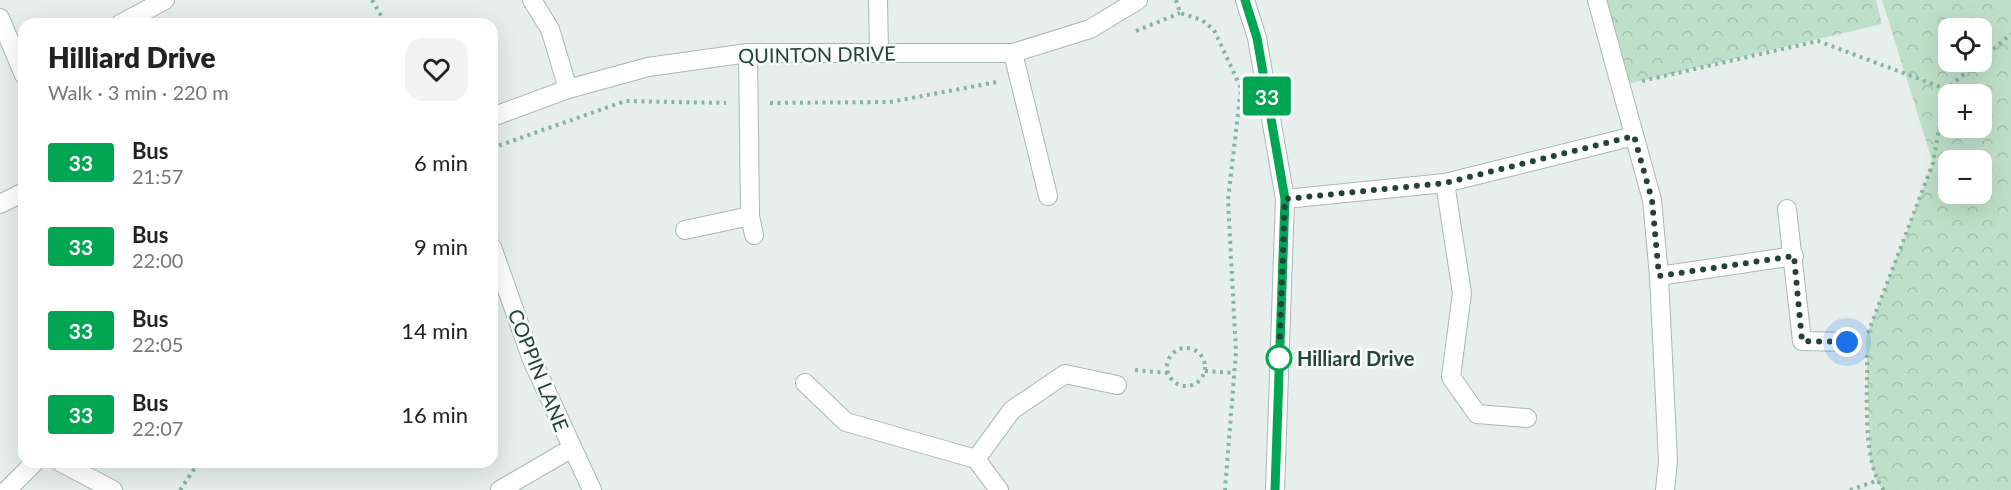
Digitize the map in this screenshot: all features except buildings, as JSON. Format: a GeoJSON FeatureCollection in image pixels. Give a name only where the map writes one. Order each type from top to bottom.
{"type":"FeatureCollection","features":[{"type":"Feature","properties":{"kind":"street"},"geometry":{"type":"LineString","coordinates":[[131,18],[165,0]]}},
{"type":"Feature","properties":{"kind":"street"},"geometry":{"type":"LineString","coordinates":[[532,0],[550,29],[568,89]]}},
{"type":"Feature","properties":{"kind":"street"},"geometry":{"type":"LineString","coordinates":[[878,0],[879,52]]}},
{"type":"Feature","properties":{"kind":"street","name":"QUINTON DRIVE"},"geometry":{"type":"LineString","coordinates":[[498,115],[568,89],[648,67],[748,53],[1013,53],[1090,29],[1138,0]]}},
{"type":"Feature","properties":{"kind":"street"},"geometry":{"type":"LineString","coordinates":[[1245,0],[1257,38],[1285,199],[1275,490]]}},
{"type":"Feature","properties":{"kind":"street"},"geometry":{"type":"LineString","coordinates":[[1597,0],[1652,200],[1659,276],[1668,461],[1665,490]]}},
{"type":"Feature","properties":{"kind":"street"},"geometry":{"type":"LineString","coordinates":[[0,18],[18,61]]}},
{"type":"Feature","properties":{"kind":"street"},"geometry":{"type":"LineString","coordinates":[[748,53],[750,216],[754,235]]}},
{"type":"Feature","properties":{"kind":"street"},"geometry":{"type":"LineString","coordinates":[[1013,53],[1048,196]]}},
{"type":"Feature","properties":{"kind":"street"},"geometry":{"type":"LineString","coordinates":[[1285,199],[1445,183],[1634,136]]}},
{"type":"Feature","properties":{"kind":"street"},"geometry":{"type":"LineString","coordinates":[[1445,183],[1462,294],[1451,378],[1477,414],[1527,418]]}},
{"type":"Feature","properties":{"kind":"street"},"geometry":{"type":"LineString","coordinates":[[0,204],[18,195]]}},
{"type":"Feature","properties":{"kind":"street"},"geometry":{"type":"LineString","coordinates":[[1787,210],[1802,341],[1847,342]]}},
{"type":"Feature","properties":{"kind":"street"},"geometry":{"type":"LineString","coordinates":[[685,230],[750,216]]}},
{"type":"Feature","properties":{"kind":"street"},"geometry":{"type":"LineString","coordinates":[[1659,276],[1794,256]]}},
{"type":"Feature","properties":{"kind":"street","name":"COPPIN LANE"},"geometry":{"type":"LineString","coordinates":[[498,264],[532,360],[592,490]]}},
{"type":"Feature","properties":{"kind":"street"},"geometry":{"type":"LineString","coordinates":[[976,459],[1012,410],[1065,374],[1117,385]]}},
{"type":"Feature","properties":{"kind":"street"},"geometry":{"type":"LineString","coordinates":[[805,383],[846,422],[976,459],[999,490]]}},
{"type":"Feature","properties":{"kind":"street"},"geometry":{"type":"LineString","coordinates":[[500,490],[572,448]]}},
{"type":"Feature","properties":{"kind":"street"},"geometry":{"type":"LineString","coordinates":[[7,490],[29,468]]}},
{"type":"Feature","properties":{"kind":"street"},"geometry":{"type":"LineString","coordinates":[[71,468],[113,490]]}},
{"type":"Feature","properties":{"kind":"path"},"geometry":{"type":"LineString","coordinates":[[372,0],[382,18]]}},
{"type":"Feature","properties":{"kind":"path"},"geometry":{"type":"LineString","coordinates":[[1176,0],[1180,13]]}},
{"type":"Feature","properties":{"kind":"path"},"geometry":{"type":"LineString","coordinates":[[1126,35],[1180,13],[1202,20],[1214,30],[1241,88],[1228,200],[1236,352],[1226,490]]}},
{"type":"Feature","properties":{"kind":"path"},"geometry":{"type":"LineString","coordinates":[[1992,50],[2011,34]]}},
{"type":"Feature","properties":{"kind":"path"},"geometry":{"type":"LineString","coordinates":[[1619,86],[1818,41],[1938,86]]}},
{"type":"Feature","properties":{"kind":"path"},"geometry":{"type":"LineString","coordinates":[[1952,84],[1966,72]]}},
{"type":"Feature","properties":{"kind":"path"},"geometry":{"type":"LineString","coordinates":[[498,146],[625,101],[890,102],[1019,78]]}},
{"type":"Feature","properties":{"kind":"path"},"geometry":{"type":"LineString","coordinates":[[1866,338],[1933,163],[1938,135]]}},
{"type":"Feature","properties":{"kind":"path"},"geometry":{"type":"LineString","coordinates":[[1188,348],[1203,358],[1205,371],[1198,382],[1186,387],[1174,383],[1167,373],[1166,366],[1171,355],[1176,351],[1188,348]]}},
{"type":"Feature","properties":{"kind":"path"},"geometry":{"type":"LineString","coordinates":[[1867,350],[1870,457],[1876,481],[1884,490]]}},
{"type":"Feature","properties":{"kind":"path"},"geometry":{"type":"LineString","coordinates":[[1117,385],[1135,370],[1167,373]]}},
{"type":"Feature","properties":{"kind":"path"},"geometry":{"type":"LineString","coordinates":[[1205,371],[1234,373]]}},
{"type":"Feature","properties":{"kind":"path"},"geometry":{"type":"LineString","coordinates":[[180,490],[195,468]]}},
{"type":"Feature","properties":{"kind":"path"},"geometry":{"type":"LineString","coordinates":[[1850,490],[1876,481]]}},
{"type":"Feature","properties":{"kind":"green space"},"geometry":{"type":"Polygon","coordinates":[[[1602,0],[1876,0],[1882,24],[1619,86],[1602,0]]]}},
{"type":"Feature","properties":{"kind":"green space"},"geometry":{"type":"Polygon","coordinates":[[[1882,0],[2011,0],[2011,490],[1884,490],[1876,481],[1870,457],[1866,338],[1933,163],[1882,0]]]}},
{"type":"Feature","properties":{"kind":"bus line","name":"33"},"geometry":{"type":"LineString","coordinates":[[1245,0],[1257,38],[1285,199],[1275,490]]}},
{"type":"Feature","properties":{"kind":"place","name":"Hilliard Drive"},"geometry":{"type":"Point","coordinates":[1279,358]}},
{"type":"Feature","properties":{"kind":"route"},"geometry":{"type":"LineString","coordinates":[[1279,358],[1285,199],[1445,183],[1634,136],[1652,200],[1659,276],[1794,256],[1802,341],[1847,342]]}}]}
